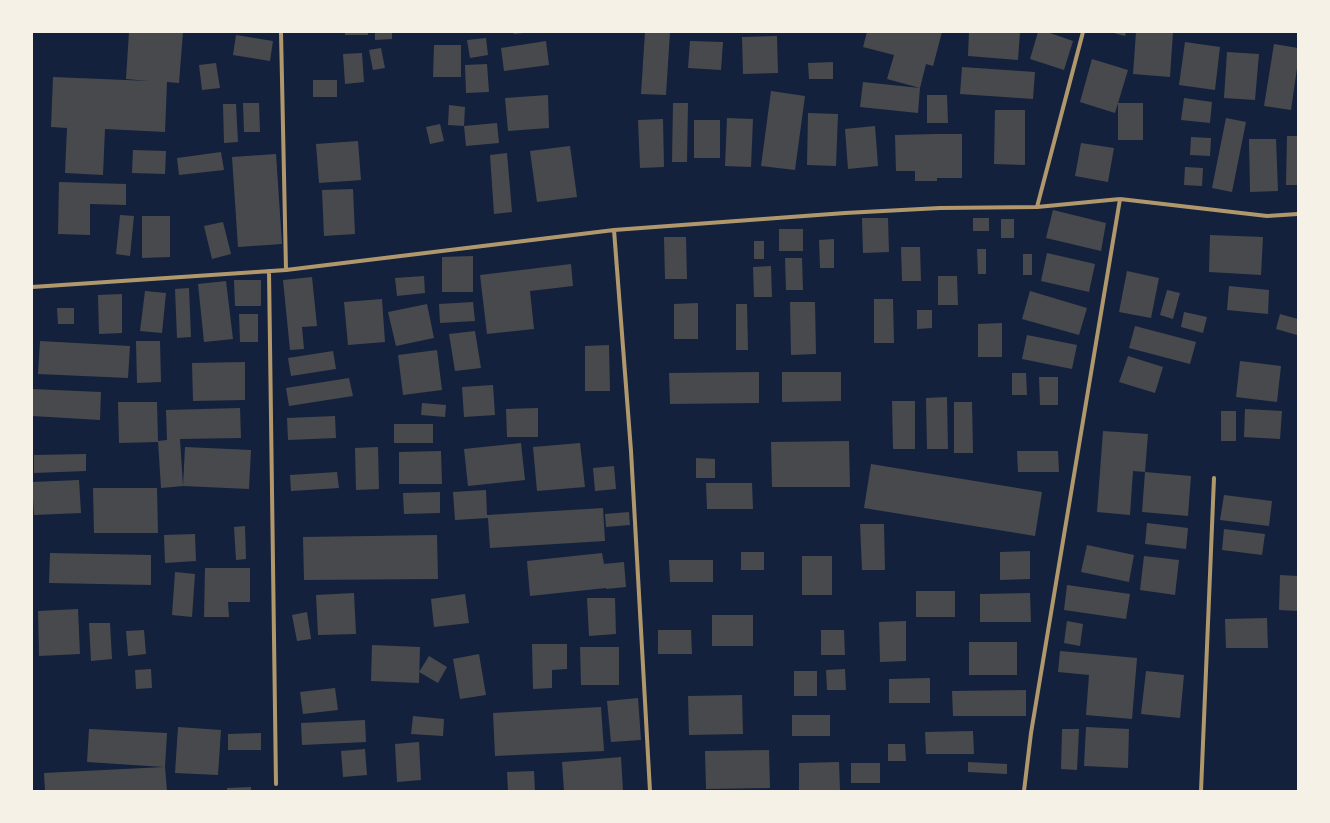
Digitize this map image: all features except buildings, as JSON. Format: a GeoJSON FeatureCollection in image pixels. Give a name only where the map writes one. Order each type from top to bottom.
{"type":"FeatureCollection","features":[{"type":"Feature","properties":{"kind":"street"},"geometry":{"type":"LineString","coordinates":[[282,32],[286,270]]}},
{"type":"Feature","properties":{"kind":"street"},"geometry":{"type":"LineString","coordinates":[[1037,207],[1083,32]]}},
{"type":"Feature","properties":{"kind":"street"},"geometry":{"type":"LineString","coordinates":[[1024,791],[1031,732],[1120,199]]}},
{"type":"Feature","properties":{"kind":"street"},"geometry":{"type":"LineString","coordinates":[[32,287],[286,270],[614,230],[845,213],[940,208],[1037,207],[1120,199],[1267,216],[1298,214]]}},
{"type":"Feature","properties":{"kind":"street"},"geometry":{"type":"LineString","coordinates":[[614,230],[631,451],[650,791]]}},
{"type":"Feature","properties":{"kind":"street"},"geometry":{"type":"LineString","coordinates":[[269,271],[276,784]]}},
{"type":"Feature","properties":{"kind":"street"},"geometry":{"type":"LineString","coordinates":[[1201,791],[1214,478]]}}]}
